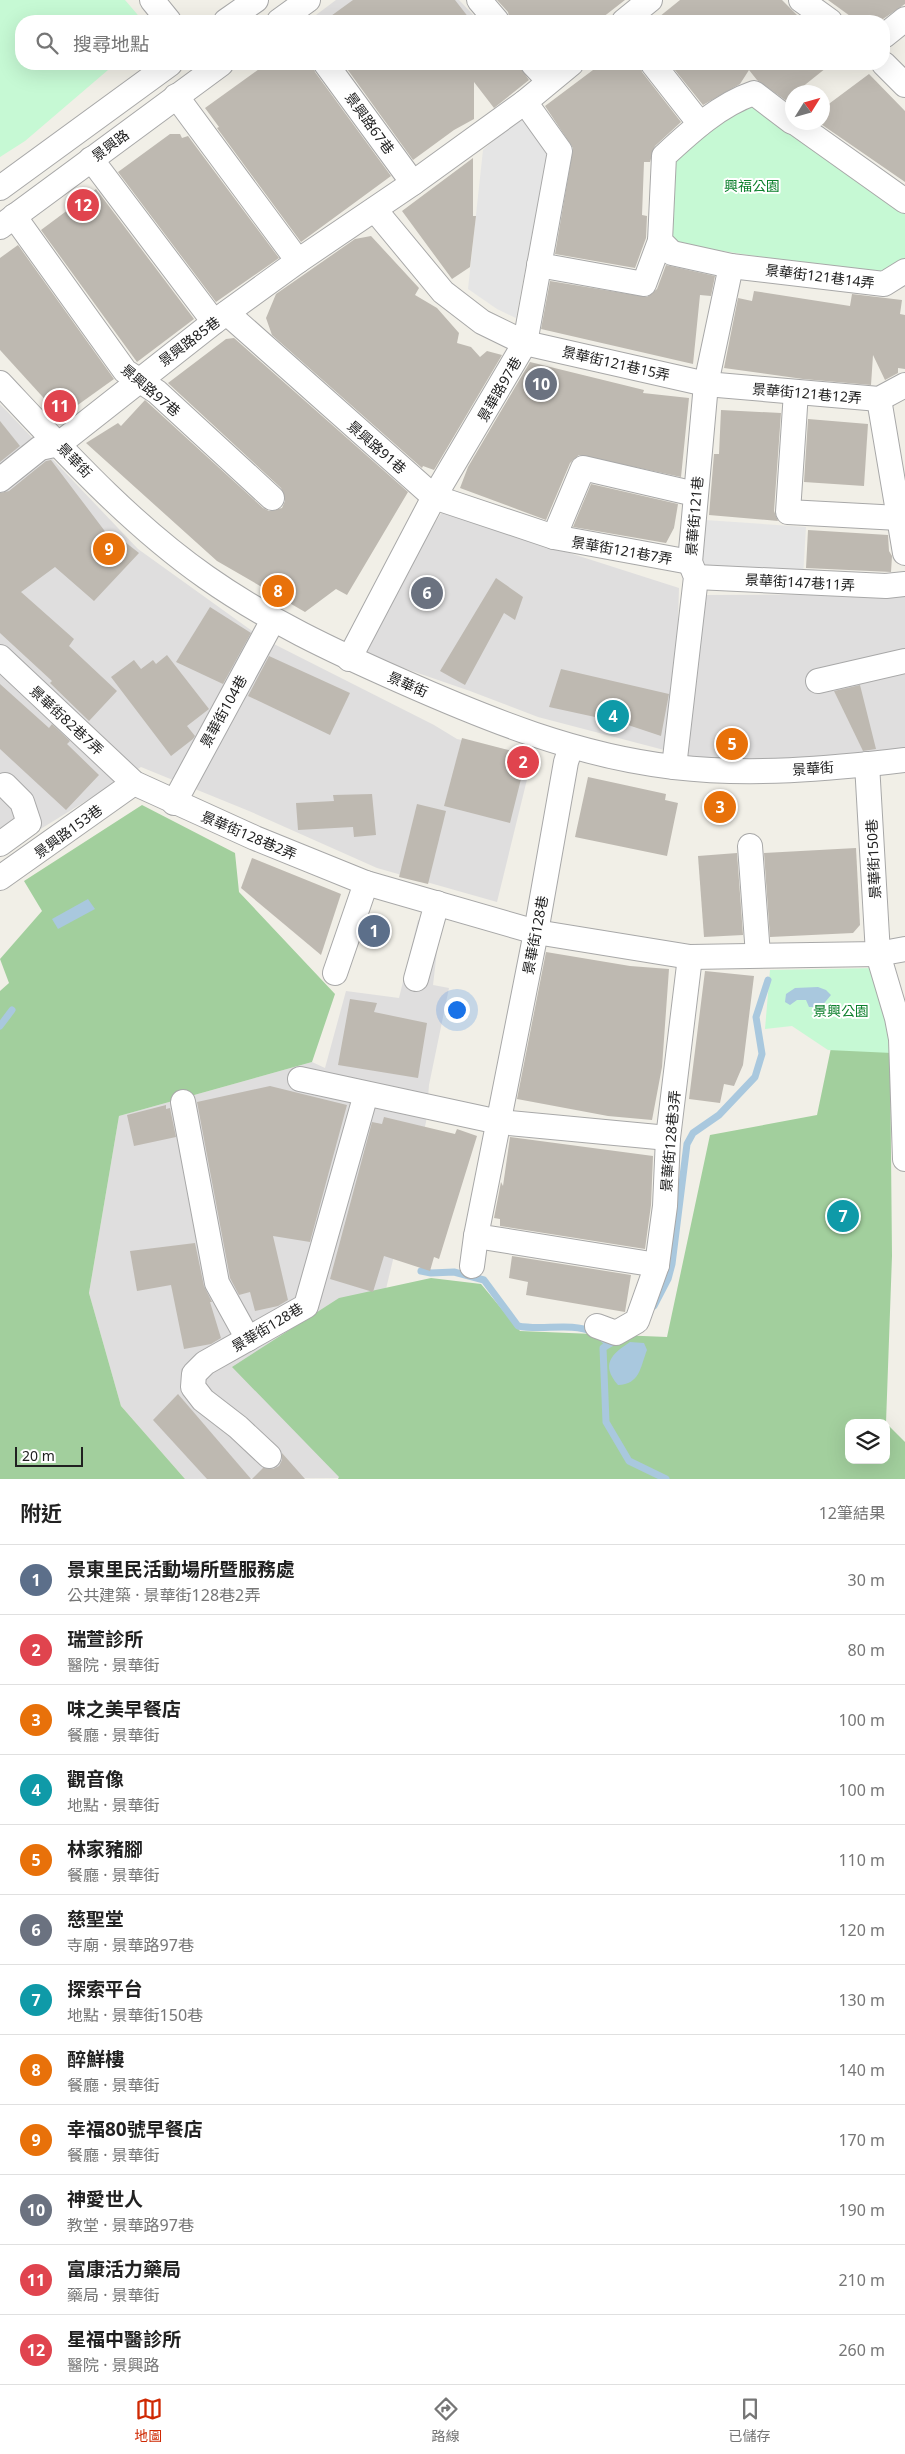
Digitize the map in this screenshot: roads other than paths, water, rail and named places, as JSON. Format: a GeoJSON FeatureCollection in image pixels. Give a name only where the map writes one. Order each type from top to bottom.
{"type":"FeatureCollection","features":[{"type":"Feature","properties":{"kind":"street"},"geometry":{"type":"LineString","coordinates":[[152,0],[164,15]]}},
{"type":"Feature","properties":{"kind":"street"},"geometry":{"type":"LineString","coordinates":[[235,15],[256,0]]}},
{"type":"Feature","properties":{"kind":"street"},"geometry":{"type":"LineString","coordinates":[[292,15],[308,0]]}},
{"type":"Feature","properties":{"kind":"street"},"geometry":{"type":"LineString","coordinates":[[479,0],[492,15]]}},
{"type":"Feature","properties":{"kind":"street"},"geometry":{"type":"LineString","coordinates":[[631,15],[650,0]]}},
{"type":"Feature","properties":{"kind":"street"},"geometry":{"type":"LineString","coordinates":[[801,0],[822,15]]}},
{"type":"Feature","properties":{"kind":"street"},"geometry":{"type":"LineString","coordinates":[[890,31],[905,19]]}},
{"type":"Feature","properties":{"kind":"street"},"geometry":{"type":"LineString","coordinates":[[0,188],[162,70]]}},
{"type":"Feature","properties":{"kind":"street","name":"景興路"},"geometry":{"type":"LineString","coordinates":[[7,222],[213,70]]}},
{"type":"Feature","properties":{"kind":"street","name":"景興路67巷"},"geometry":{"type":"LineString","coordinates":[[330,70],[413,183]]}},
{"type":"Feature","properties":{"kind":"street"},"geometry":{"type":"LineString","coordinates":[[538,70],[548,82]]}},
{"type":"Feature","properties":{"kind":"street","name":"景興路85巷"},"geometry":{"type":"LineString","coordinates":[[59,444],[138,380],[220,318],[298,261],[413,183],[525,102],[563,70]]}},
{"type":"Feature","properties":{"kind":"street"},"geometry":{"type":"LineString","coordinates":[[658,70],[700,124]]}},
{"type":"Feature","properties":{"kind":"street"},"geometry":{"type":"LineString","coordinates":[[890,70],[905,85]]}},
{"type":"Feature","properties":{"kind":"street"},"geometry":{"type":"LineString","coordinates":[[539,265],[644,284],[660,241],[664,156],[700,124],[745,96],[754,93],[785,116]]}},
{"type":"Feature","properties":{"kind":"street"},"geometry":{"type":"LineString","coordinates":[[176,96],[298,261]]}},
{"type":"Feature","properties":{"kind":"street","name":"景華路97巷"},"geometry":{"type":"LineString","coordinates":[[349,659],[434,497],[525,343],[560,151],[525,102]]}},
{"type":"Feature","properties":{"kind":"street"},"geometry":{"type":"LineString","coordinates":[[804,130],[905,200]]}},
{"type":"Feature","properties":{"kind":"street","name":"景興路91巷"},"geometry":{"type":"LineString","coordinates":[[91,159],[220,318],[434,497],[554,537]]}},
{"type":"Feature","properties":{"kind":"street"},"geometry":{"type":"LineString","coordinates":[[374,210],[443,292],[482,322],[525,343]]}},
{"type":"Feature","properties":{"kind":"street","name":"景興路97巷"},"geometry":{"type":"LineString","coordinates":[[7,222],[125,371],[157,392],[272,498]]}},
{"type":"Feature","properties":{"kind":"street","name":"景華街121巷14弄"},"geometry":{"type":"LineString","coordinates":[[660,241],[672,253],[731,266],[884,284],[905,271]]}},
{"type":"Feature","properties":{"kind":"street","name":"景華街121巷"},"geometry":{"type":"LineString","coordinates":[[674,767],[693,570],[695,494],[706,384],[731,266]]}},
{"type":"Feature","properties":{"kind":"street","name":"景華街121巷15弄"},"geometry":{"type":"LineString","coordinates":[[525,343],[706,384]]}},
{"type":"Feature","properties":{"kind":"street","name":"景華街"},"geometry":{"type":"LineString","coordinates":[[0,384],[74,461],[159,540],[205,576],[273,620],[349,659],[458,706],[571,748],[595,754],[674,767],[748,772],[905,760]]}},
{"type":"Feature","properties":{"kind":"street","name":"景華街121巷12弄"},"geometry":{"type":"LineString","coordinates":[[706,384],[879,399],[905,385]]}},
{"type":"Feature","properties":{"kind":"street"},"geometry":{"type":"LineString","coordinates":[[796,392],[788,512],[899,518]]}},
{"type":"Feature","properties":{"kind":"street"},"geometry":{"type":"LineString","coordinates":[[879,399],[905,553]]}},
{"type":"Feature","properties":{"kind":"street"},"geometry":{"type":"LineString","coordinates":[[0,480],[40,448],[59,444]]}},
{"type":"Feature","properties":{"kind":"street"},"geometry":{"type":"LineString","coordinates":[[554,537],[583,468],[695,494]]}},
{"type":"Feature","properties":{"kind":"street","name":"景華街121巷7弄"},"geometry":{"type":"LineString","coordinates":[[554,537],[693,570]]}},
{"type":"Feature","properties":{"kind":"street","name":"景華街147巷11弄"},"geometry":{"type":"LineString","coordinates":[[693,570],[886,586],[905,584]]}},
{"type":"Feature","properties":{"kind":"street","name":"景華街104巷"},"geometry":{"type":"LineString","coordinates":[[174,803],[273,620]]}},
{"type":"Feature","properties":{"kind":"street","name":"景華街82巷7弄"},"geometry":{"type":"LineString","coordinates":[[0,657],[134,783]]}},
{"type":"Feature","properties":{"kind":"street"},"geometry":{"type":"LineString","coordinates":[[818,681],[905,661]]}},
{"type":"Feature","properties":{"kind":"street","name":"景華街128巷"},"geometry":{"type":"LineString","coordinates":[[472,1266],[476,1236],[536,932],[566,762],[571,748]]}},
{"type":"Feature","properties":{"kind":"street","name":"景華街150巷"},"geometry":{"type":"LineString","coordinates":[[868,764],[878,954],[901,1017],[905,1159]]}},
{"type":"Feature","properties":{"kind":"street","name":"景華街128巷2弄"},"geometry":{"type":"LineString","coordinates":[[134,783],[174,803],[255,838],[366,882],[536,932]]}},
{"type":"Feature","properties":{"kind":"street","name":"景興路153巷"},"geometry":{"type":"LineString","coordinates":[[0,878],[134,783]]}},
{"type":"Feature","properties":{"kind":"street"},"geometry":{"type":"LineString","coordinates":[[0,844],[29,823],[22,802],[5,786]]}},
{"type":"Feature","properties":{"kind":"street"},"geometry":{"type":"LineString","coordinates":[[750,846],[758,955]]}},
{"type":"Feature","properties":{"kind":"street"},"geometry":{"type":"LineString","coordinates":[[335,973],[366,882]]}},
{"type":"Feature","properties":{"kind":"street"},"geometry":{"type":"LineString","coordinates":[[416,979],[437,903]]}},
{"type":"Feature","properties":{"kind":"street"},"geometry":{"type":"LineString","coordinates":[[536,932],[690,957],[878,954],[905,949]]}},
{"type":"Feature","properties":{"kind":"street","name":"景華街128巷3弄"},"geometry":{"type":"LineString","coordinates":[[596,1326],[616,1333],[637,1322],[657,1265],[665,1206],[668,1138],[690,957]]}},
{"type":"Feature","properties":{"kind":"street"},"geometry":{"type":"LineString","coordinates":[[300,1079],[499,1122],[668,1138]]}},
{"type":"Feature","properties":{"kind":"street","name":"景華街128巷"},"geometry":{"type":"LineString","coordinates":[[270,1456],[238,1427],[203,1400],[193,1387],[194,1374],[205,1363],[306,1306],[366,1094]]}},
{"type":"Feature","properties":{"kind":"street"},"geometry":{"type":"LineString","coordinates":[[183,1102],[217,1283],[248,1339]]}},
{"type":"Feature","properties":{"kind":"street"},"geometry":{"type":"LineString","coordinates":[[476,1236],[657,1265]]}},
{"type":"Feature","properties":{"kind":"water"},"geometry":{"type":"Polygon","coordinates":[[[88,899],[95,909],[58,929],[52,919],[88,899]]]}},
{"type":"Feature","properties":{"kind":"water"},"geometry":{"type":"Polygon","coordinates":[[[818,987],[826,990],[831,995],[821,1007],[809,1007],[806,1000],[797,1000],[790,1005],[785,1002],[786,994],[795,988],[818,987]]]}},
{"type":"Feature","properties":{"kind":"water"},"geometry":{"type":"Polygon","coordinates":[[[630,1342],[644,1343],[647,1350],[641,1369],[635,1378],[631,1382],[618,1385],[610,1371],[610,1360],[630,1342]]]}},
{"type":"Feature","properties":{"kind":"waterway"},"geometry":{"type":"LineString","coordinates":[[654,1306],[668,1279],[672,1264],[687,1144],[693,1133],[719,1115],[755,1077],[762,1054],[756,1017],[768,980]]}},
{"type":"Feature","properties":{"kind":"waterway"},"geometry":{"type":"LineString","coordinates":[[0,1026],[12,1010]]}},
{"type":"Feature","properties":{"kind":"waterway"},"geometry":{"type":"LineString","coordinates":[[421,1271],[431,1273],[454,1272],[484,1280],[518,1326],[584,1329],[595,1333],[609,1344],[618,1340]]}},
{"type":"Feature","properties":{"kind":"waterway"},"geometry":{"type":"LineString","coordinates":[[609,1344],[603,1348],[606,1422],[629,1461],[666,1479]]}},
{"type":"Feature","properties":{"kind":"place","name":"星福中醫診所"},"geometry":{"type":"Point","coordinates":[83,205]}},
{"type":"Feature","properties":{"kind":"place","name":"神愛世人"},"geometry":{"type":"Point","coordinates":[541,384]}},
{"type":"Feature","properties":{"kind":"place","name":"富康活力藥局"},"geometry":{"type":"Point","coordinates":[60,406]}},
{"type":"Feature","properties":{"kind":"place","name":"幸福80號早餐店"},"geometry":{"type":"Point","coordinates":[109,549]}},
{"type":"Feature","properties":{"kind":"place","name":"醉鮮樓"},"geometry":{"type":"Point","coordinates":[278,591]}},
{"type":"Feature","properties":{"kind":"place","name":"慈聖堂"},"geometry":{"type":"Point","coordinates":[427,593]}},
{"type":"Feature","properties":{"kind":"place","name":"觀音像"},"geometry":{"type":"Point","coordinates":[613,716]}},
{"type":"Feature","properties":{"kind":"place","name":"林家豬腳"},"geometry":{"type":"Point","coordinates":[732,744]}},
{"type":"Feature","properties":{"kind":"place","name":"瑞萱診所"},"geometry":{"type":"Point","coordinates":[523,762]}},
{"type":"Feature","properties":{"kind":"place","name":"味之美早餐店"},"geometry":{"type":"Point","coordinates":[720,807]}},
{"type":"Feature","properties":{"kind":"place","name":"景東里民活動場所暨服務處"},"geometry":{"type":"Point","coordinates":[374,931]}},
{"type":"Feature","properties":{"kind":"place","name":"探索平台"},"geometry":{"type":"Point","coordinates":[843,1216]}},
{"type":"Feature","properties":{"kind":"park label","name":"興福公園"},"geometry":{"type":"Point","coordinates":[752,185]}},
{"type":"Feature","properties":{"kind":"park label","name":"景興公園"},"geometry":{"type":"Point","coordinates":[841,1010]}}]}
